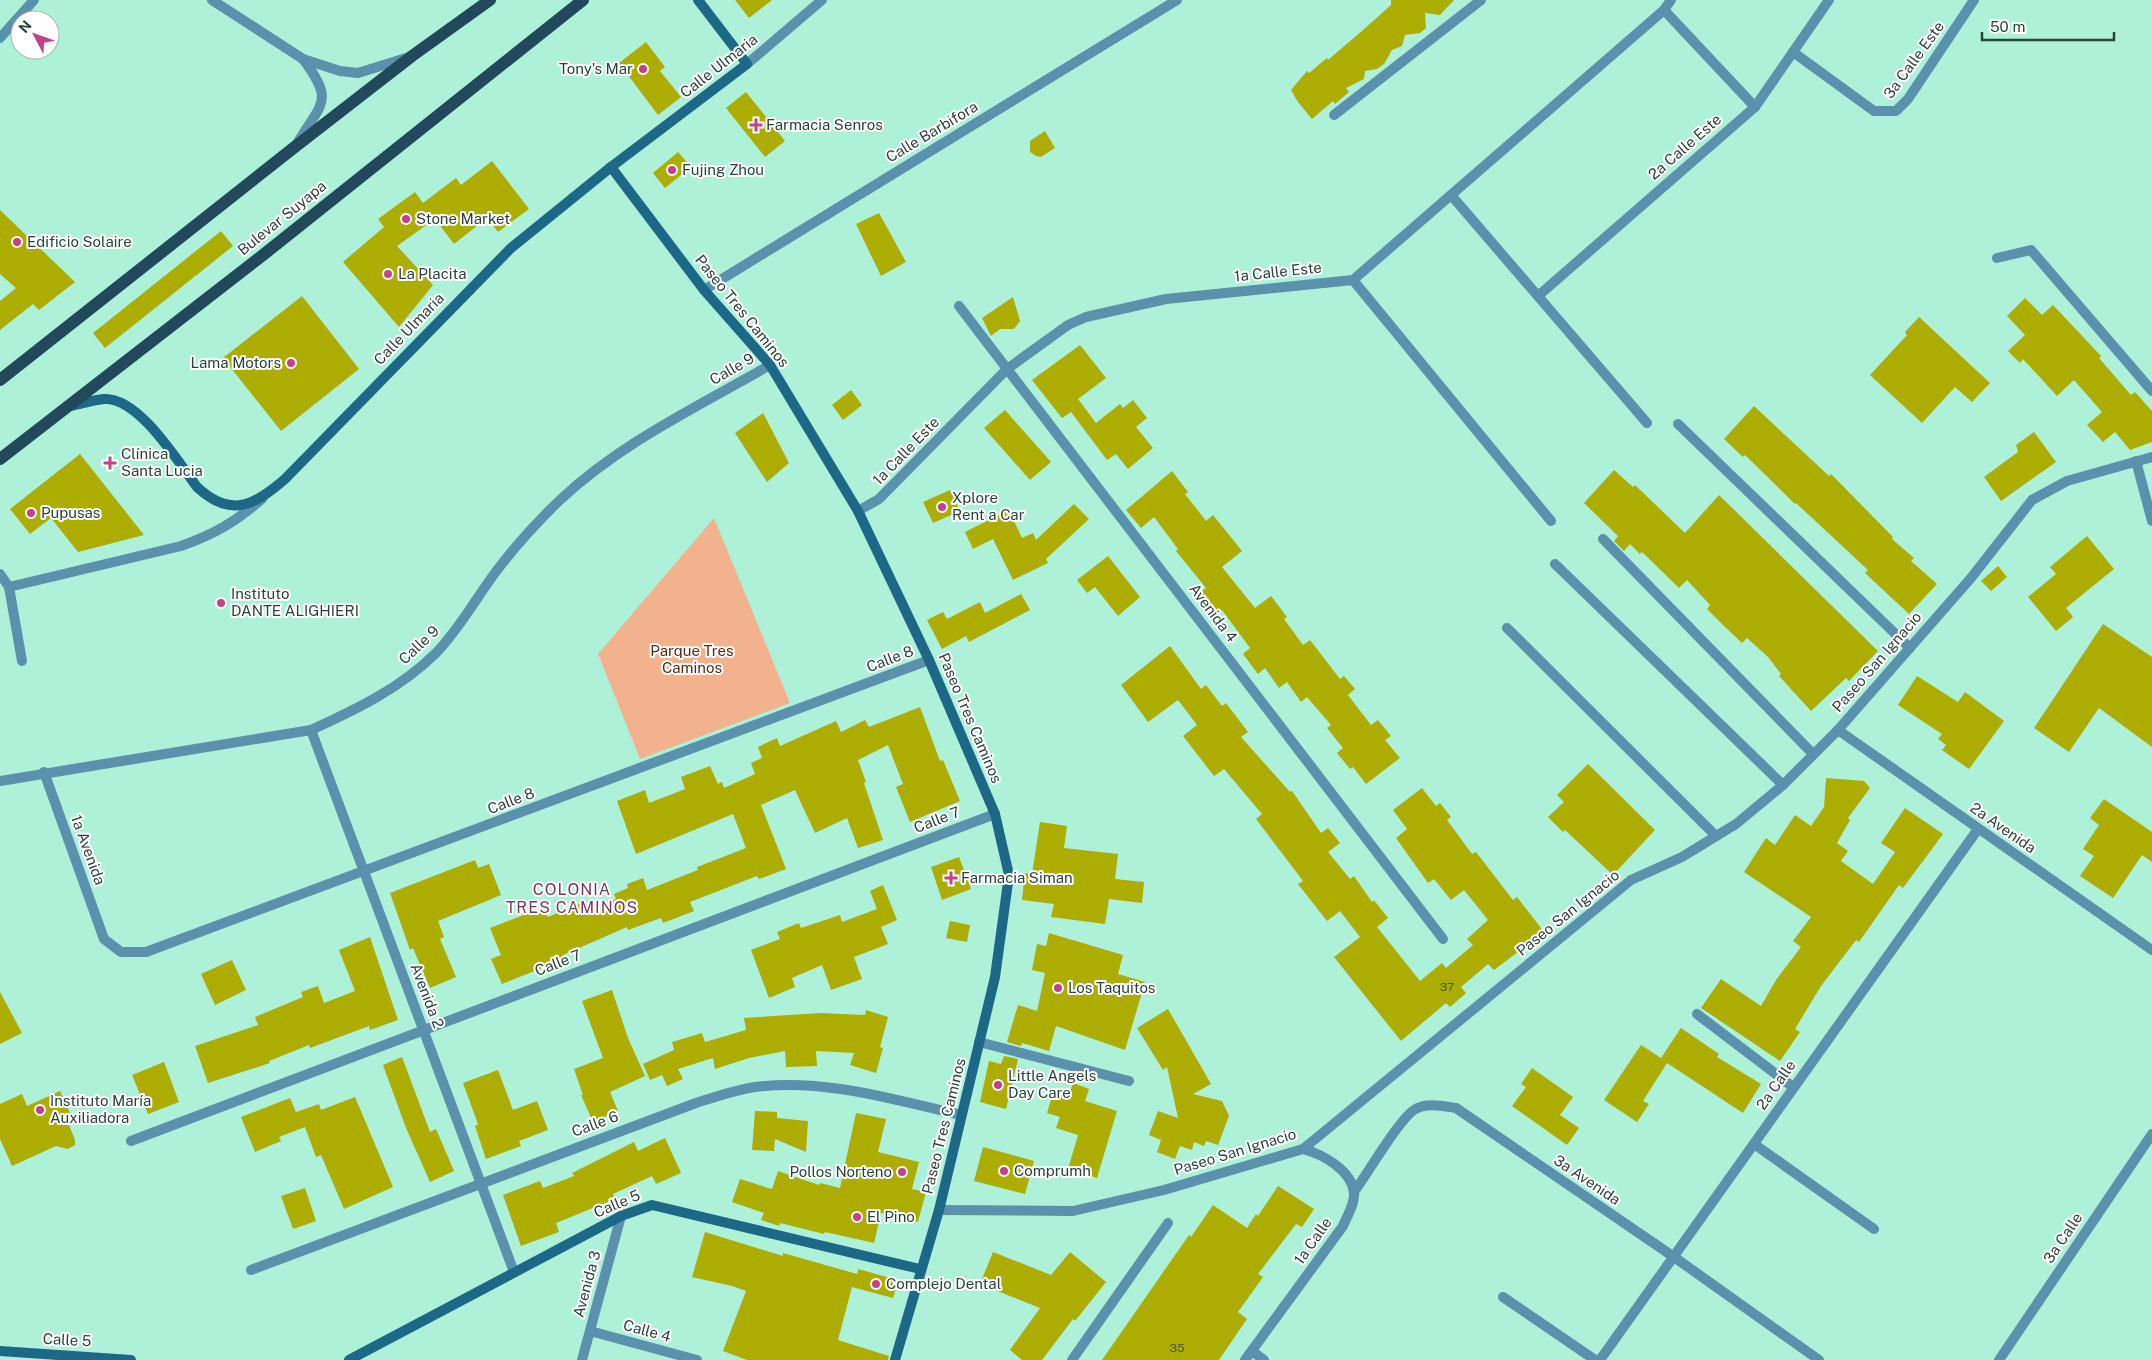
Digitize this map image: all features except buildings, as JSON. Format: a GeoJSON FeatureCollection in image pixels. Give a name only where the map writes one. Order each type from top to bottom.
{"type":"FeatureCollection","features":[{"type":"Feature","properties":{"kind":"main road"},"geometry":{"type":"LineString","coordinates":[[0,380],[412,56],[490,0]]}},
{"type":"Feature","properties":{"kind":"main road","name":"Bulevar Suyapa"},"geometry":{"type":"LineString","coordinates":[[0,459],[263,254],[583,0]]}},
{"type":"Feature","properties":{"kind":"street"},"geometry":{"type":"LineString","coordinates":[[0,38],[34,0]]}},
{"type":"Feature","properties":{"kind":"street"},"geometry":{"type":"LineString","coordinates":[[698,0],[747,64]]}},
{"type":"Feature","properties":{"kind":"street","name":"Calle Ulmaria"},"geometry":{"type":"LineString","coordinates":[[66,407],[105,399],[117,401],[140,414],[197,488],[207,497],[220,504],[234,506],[263,498],[285,479],[511,248],[611,168],[747,64],[822,0]]}},
{"type":"Feature","properties":{"kind":"street","name":"Calle Barbifora"},"geometry":{"type":"LineString","coordinates":[[704,290],[1177,0]]}},
{"type":"Feature","properties":{"kind":"street"},"geometry":{"type":"LineString","coordinates":[[1334,115],[1481,0]]}},
{"type":"Feature","properties":{"kind":"street"},"geometry":{"type":"LineString","coordinates":[[1551,521],[1354,280],[1664,10],[1671,0]]}},
{"type":"Feature","properties":{"kind":"street","name":"2a Calle Este"},"geometry":{"type":"LineString","coordinates":[[1538,296],[1755,107],[1829,0]]}},
{"type":"Feature","properties":{"kind":"street","name":"3a Calle Este"},"geometry":{"type":"LineString","coordinates":[[1793,52],[1874,111],[1896,111],[1908,99],[1974,0]]}},
{"type":"Feature","properties":{"kind":"street"},"geometry":{"type":"LineString","coordinates":[[219,2],[303,59],[340,71],[358,73],[412,56]]}},
{"type":"Feature","properties":{"kind":"street"},"geometry":{"type":"LineString","coordinates":[[1664,10],[1755,107]]}},
{"type":"Feature","properties":{"kind":"street"},"geometry":{"type":"LineString","coordinates":[[296,146],[320,107],[322,97],[321,84],[303,59]]}},
{"type":"Feature","properties":{"kind":"street","name":"Paseo Tres Caminos"},"geometry":{"type":"LineString","coordinates":[[611,168],[704,290],[770,365],[858,511],[929,660],[995,814],[1009,875],[995,977],[939,1210],[920,1269],[895,1360]]}},
{"type":"Feature","properties":{"kind":"street"},"geometry":{"type":"LineString","coordinates":[[1451,195],[1648,422]]}},
{"type":"Feature","properties":{"kind":"street"},"geometry":{"type":"LineString","coordinates":[[1996,258],[2031,250],[2152,391]]}},
{"type":"Feature","properties":{"kind":"street","name":"1a Calle Este"},"geometry":{"type":"LineString","coordinates":[[858,511],[879,499],[1007,369],[1068,325],[1086,317],[1166,299],[1354,280]]}},
{"type":"Feature","properties":{"kind":"street","name":"Avenida 4"},"geometry":{"type":"LineString","coordinates":[[959,306],[1443,939]]}},
{"type":"Feature","properties":{"kind":"street","name":"Calle 9"},"geometry":{"type":"LineString","coordinates":[[0,781],[44,772],[311,730],[384,693],[435,654],[458,629],[501,565],[525,536],[596,468],[641,437],[770,365]]}},
{"type":"Feature","properties":{"kind":"street"},"geometry":{"type":"LineString","coordinates":[[1678,424],[1910,648]]}},
{"type":"Feature","properties":{"kind":"street","name":"Paseo San Ignacio"},"geometry":{"type":"LineString","coordinates":[[939,1210],[1073,1211],[1164,1190],[1303,1149],[1631,880],[1682,857],[1736,824],[1783,785],[1838,730],[1910,648],[1971,578],[2032,500],[2067,481],[2152,457]]}},
{"type":"Feature","properties":{"kind":"street"},"geometry":{"type":"LineString","coordinates":[[2136,462],[2152,521]]}},
{"type":"Feature","properties":{"kind":"street"},"geometry":{"type":"LineString","coordinates":[[9,587],[181,546],[223,529],[263,498]]}},
{"type":"Feature","properties":{"kind":"street"},"geometry":{"type":"LineString","coordinates":[[1603,539],[1814,754]]}},
{"type":"Feature","properties":{"kind":"street"},"geometry":{"type":"LineString","coordinates":[[1555,564],[1783,785]]}},
{"type":"Feature","properties":{"kind":"street"},"geometry":{"type":"LineString","coordinates":[[0,574],[9,587],[22,661]]}},
{"type":"Feature","properties":{"kind":"street"},"geometry":{"type":"LineString","coordinates":[[1508,628],[1716,836]]}},
{"type":"Feature","properties":{"kind":"street","name":"Calle 8"},"geometry":{"type":"LineString","coordinates":[[104,939],[121,952],[146,952],[929,660]]}},
{"type":"Feature","properties":{"kind":"street","name":"Avenida 2"},"geometry":{"type":"LineString","coordinates":[[311,730],[514,1272]]}},
{"type":"Feature","properties":{"kind":"street","name":"2a Avenida"},"geometry":{"type":"LineString","coordinates":[[1838,730],[2152,950]]}},
{"type":"Feature","properties":{"kind":"street","name":"1a Avenida"},"geometry":{"type":"LineString","coordinates":[[44,772],[104,939]]}},
{"type":"Feature","properties":{"kind":"street","name":"Calle 7"},"geometry":{"type":"LineString","coordinates":[[131,1141],[995,814]]}},
{"type":"Feature","properties":{"kind":"street","name":"2a Calle"},"geometry":{"type":"LineString","coordinates":[[1600,1360],[1978,829]]}},
{"type":"Feature","properties":{"kind":"street"},"geometry":{"type":"LineString","coordinates":[[1697,1014],[1793,1087]]}},
{"type":"Feature","properties":{"kind":"street"},"geometry":{"type":"LineString","coordinates":[[979,1042],[1129,1081]]}},
{"type":"Feature","properties":{"kind":"street","name":"Calle 6"},"geometry":{"type":"LineString","coordinates":[[251,1270],[480,1182],[696,1103],[754,1088],[789,1085],[819,1086],[961,1115]]}},
{"type":"Feature","properties":{"kind":"street","name":"3a Avenida"},"geometry":{"type":"LineString","coordinates":[[1354,1192],[1403,1120],[1415,1109],[1434,1105],[1456,1108],[1674,1257],[1819,1360]]}},
{"type":"Feature","properties":{"kind":"street","name":"3a Calle"},"geometry":{"type":"LineString","coordinates":[[1999,1360],[2152,1134]]}},
{"type":"Feature","properties":{"kind":"street"},"geometry":{"type":"LineString","coordinates":[[1754,1144],[1874,1229]]}},
{"type":"Feature","properties":{"kind":"street"},"geometry":{"type":"LineString","coordinates":[[1303,1149],[1320,1153],[1334,1163],[1347,1177],[1354,1192]]}},
{"type":"Feature","properties":{"kind":"street","name":"1a Calle"},"geometry":{"type":"LineString","coordinates":[[1248,1356],[1343,1226],[1352,1205],[1354,1192]]}},
{"type":"Feature","properties":{"kind":"street","name":"Calle 5"},"geometry":{"type":"LineString","coordinates":[[350,1360],[621,1216],[652,1205],[920,1269]]}},
{"type":"Feature","properties":{"kind":"street","name":"Avenida 3"},"geometry":{"type":"LineString","coordinates":[[582,1360],[621,1216]]}},
{"type":"Feature","properties":{"kind":"street"},"geometry":{"type":"LineString","coordinates":[[1072,1360],[1168,1223]]}},
{"type":"Feature","properties":{"kind":"street"},"geometry":{"type":"LineString","coordinates":[[1503,1297],[1595,1360]]}},
{"type":"Feature","properties":{"kind":"street","name":"Calle 4"},"geometry":{"type":"LineString","coordinates":[[590,1331],[697,1360]]}},
{"type":"Feature","properties":{"kind":"street","name":"Calle 5"},"geometry":{"type":"LineString","coordinates":[[0,1351],[131,1360]]}},
{"type":"Feature","properties":{"kind":"street"},"geometry":{"type":"LineString","coordinates":[[1248,1356],[1264,1360]]}},
{"type":"Feature","properties":{"kind":"green space","name":"Parque Tres Caminos"},"geometry":{"type":"Polygon","coordinates":[[[714,518],[790,703],[640,759],[598,654],[714,518]]]}},
{"type":"Feature","properties":{"kind":"place","name":"Tony's Mar"},"geometry":{"type":"Point","coordinates":[643,69]}},
{"type":"Feature","properties":{"kind":"place","name":"Farmacia Senros"},"geometry":{"type":"Point","coordinates":[756,125]}},
{"type":"Feature","properties":{"kind":"place","name":"Fujing Zhou"},"geometry":{"type":"Point","coordinates":[672,170]}},
{"type":"Feature","properties":{"kind":"place","name":"Stone Market"},"geometry":{"type":"Point","coordinates":[406,219]}},
{"type":"Feature","properties":{"kind":"place","name":"Edificio Solaire"},"geometry":{"type":"Point","coordinates":[17,242]}},
{"type":"Feature","properties":{"kind":"place","name":"La Placita"},"geometry":{"type":"Point","coordinates":[388,274]}},
{"type":"Feature","properties":{"kind":"place","name":"Lama Motors"},"geometry":{"type":"Point","coordinates":[291,363]}},
{"type":"Feature","properties":{"kind":"place","name":"Clínica Santa Lucia"},"geometry":{"type":"Point","coordinates":[110,463]}},
{"type":"Feature","properties":{"kind":"place","name":"Xplore Rent a Car"},"geometry":{"type":"Point","coordinates":[942,507]}},
{"type":"Feature","properties":{"kind":"place","name":"Pupusas"},"geometry":{"type":"Point","coordinates":[31,513]}},
{"type":"Feature","properties":{"kind":"place","name":"Instituto DANTE ALIGHIERI"},"geometry":{"type":"Point","coordinates":[221,603]}},
{"type":"Feature","properties":{"kind":"place","name":"Farmacia Siman"},"geometry":{"type":"Point","coordinates":[951,878]}},
{"type":"Feature","properties":{"kind":"place","name":"Los Taquitos"},"geometry":{"type":"Point","coordinates":[1058,988]}},
{"type":"Feature","properties":{"kind":"place","name":"Little Angels Day Care"},"geometry":{"type":"Point","coordinates":[998,1085]}},
{"type":"Feature","properties":{"kind":"place","name":"Instituto María Auxiliadora"},"geometry":{"type":"Point","coordinates":[40,1110]}},
{"type":"Feature","properties":{"kind":"place","name":"Comprumh"},"geometry":{"type":"Point","coordinates":[1004,1171]}},
{"type":"Feature","properties":{"kind":"place","name":"Pollos Norteno"},"geometry":{"type":"Point","coordinates":[902,1172]}},
{"type":"Feature","properties":{"kind":"place","name":"El Pino"},"geometry":{"type":"Point","coordinates":[857,1217]}},
{"type":"Feature","properties":{"kind":"place","name":"Complejo Dental"},"geometry":{"type":"Point","coordinates":[876,1284]}},
{"type":"Feature","properties":{"kind":"district","name":"COLONIA TRES CAMINOS"},"geometry":{"type":"Point","coordinates":[572,898]}}]}
